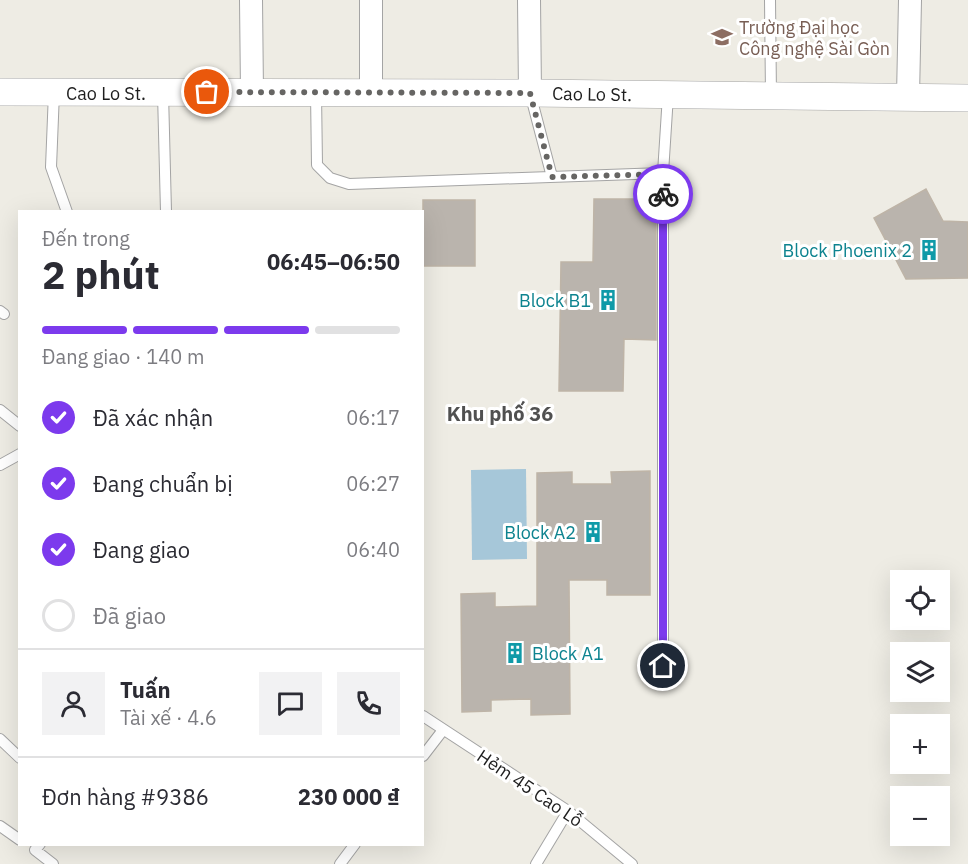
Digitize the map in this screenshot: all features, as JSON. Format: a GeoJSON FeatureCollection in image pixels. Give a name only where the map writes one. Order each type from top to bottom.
{"type":"FeatureCollection","features":[{"type":"Feature","properties":{"kind":"street"},"geometry":{"type":"LineString","coordinates":[[251,0],[252,92]]}},
{"type":"Feature","properties":{"kind":"street"},"geometry":{"type":"LineString","coordinates":[[371,0],[372,92]]}},
{"type":"Feature","properties":{"kind":"street"},"geometry":{"type":"LineString","coordinates":[[529,0],[530,93]]}},
{"type":"Feature","properties":{"kind":"street"},"geometry":{"type":"LineString","coordinates":[[908,96],[910,0]]}},
{"type":"Feature","properties":{"kind":"street","name":"Cao Lo St."},"geometry":{"type":"LineString","coordinates":[[0,92],[372,92],[968,98]]}},
{"type":"Feature","properties":{"kind":"lane"},"geometry":{"type":"LineString","coordinates":[[770,0],[771,96]]}},
{"type":"Feature","properties":{"kind":"lane"},"geometry":{"type":"LineString","coordinates":[[54,92],[51,167],[67,210]]}},
{"type":"Feature","properties":{"kind":"lane"},"geometry":{"type":"LineString","coordinates":[[316,92],[317,165],[330,178],[350,184],[663,174]]}},
{"type":"Feature","properties":{"kind":"lane"},"geometry":{"type":"LineString","coordinates":[[162,93],[165,210]]}},
{"type":"Feature","properties":{"kind":"lane"},"geometry":{"type":"LineString","coordinates":[[530,93],[552,177]]}},
{"type":"Feature","properties":{"kind":"lane"},"geometry":{"type":"LineString","coordinates":[[663,666],[663,174],[668,94]]}},
{"type":"Feature","properties":{"kind":"lane"},"geometry":{"type":"LineString","coordinates":[[0,410],[18,424]]}},
{"type":"Feature","properties":{"kind":"lane"},"geometry":{"type":"LineString","coordinates":[[0,465],[18,455]]}},
{"type":"Feature","properties":{"kind":"lane","name":"Hẻm 45 Cao Lỗ"},"geometry":{"type":"LineString","coordinates":[[424,717],[568,811],[632,864]]}},
{"type":"Feature","properties":{"kind":"lane"},"geometry":{"type":"LineString","coordinates":[[424,755],[443,730]]}},
{"type":"Feature","properties":{"kind":"lane"},"geometry":{"type":"LineString","coordinates":[[0,740],[18,756]]}},
{"type":"Feature","properties":{"kind":"lane"},"geometry":{"type":"LineString","coordinates":[[536,864],[568,811]]}},
{"type":"Feature","properties":{"kind":"lane"},"geometry":{"type":"LineString","coordinates":[[0,826],[18,839]]}},
{"type":"Feature","properties":{"kind":"lane"},"geometry":{"type":"LineString","coordinates":[[34,846],[53,864]]}},
{"type":"Feature","properties":{"kind":"lane"},"geometry":{"type":"LineString","coordinates":[[340,864],[354,846]]}},
{"type":"Feature","properties":{"kind":"water"},"geometry":{"type":"Polygon","coordinates":[[[526,469],[527,559],[472,560],[471,470],[526,469]]]}},
{"type":"Feature","properties":{"kind":"building","name":"Block Phoenix 2"},"geometry":{"type":"Polygon","coordinates":[[[926,189],[943,221],[968,222],[968,278],[906,279],[874,218],[926,189]]]}},
{"type":"Feature","properties":{"kind":"building","name":"Block B1"},"geometry":{"type":"Polygon","coordinates":[[[594,199],[656,199],[656,340],[624,339],[623,391],[559,391],[561,262],[593,262],[594,199]]]}},
{"type":"Feature","properties":{"kind":"building"},"geometry":{"type":"Polygon","coordinates":[[[423,200],[475,200],[475,266],[424,266],[423,200]]]}},
{"type":"Feature","properties":{"kind":"building"},"geometry":{"type":"Polygon","coordinates":[[[650,471],[650,595],[607,595],[607,580],[569,580],[570,714],[531,715],[531,699],[491,700],[491,711],[462,712],[461,594],[495,593],[495,607],[537,606],[537,473],[572,472],[572,484],[612,484],[611,472],[650,471]]]}},
{"type":"Feature","properties":{"kind":"way so far"},"geometry":{"type":"LineString","coordinates":[[207,92],[530,93],[552,177],[663,174],[663,194]]}},
{"type":"Feature","properties":{"kind":"place","name":"Trường Đại học Công nghệ Sài Gòn"},"geometry":{"type":"Point","coordinates":[722,37]}},
{"type":"Feature","properties":{"kind":"place","name":"Block Phoenix 2"},"geometry":{"type":"Point","coordinates":[929,250]}},
{"type":"Feature","properties":{"kind":"place","name":"Block B1"},"geometry":{"type":"Point","coordinates":[608,300]}},
{"type":"Feature","properties":{"kind":"place","name":"Block A2"},"geometry":{"type":"Point","coordinates":[593,532]}},
{"type":"Feature","properties":{"kind":"place","name":"Block A1"},"geometry":{"type":"Point","coordinates":[515,653]}},
{"type":"Feature","properties":{"kind":"district","name":"Khu phố 36"},"geometry":{"type":"Point","coordinates":[500,413]}},
{"type":"Feature","properties":{"kind":"route"},"geometry":{"type":"LineString","coordinates":[[663,194],[663,666]]}}]}
